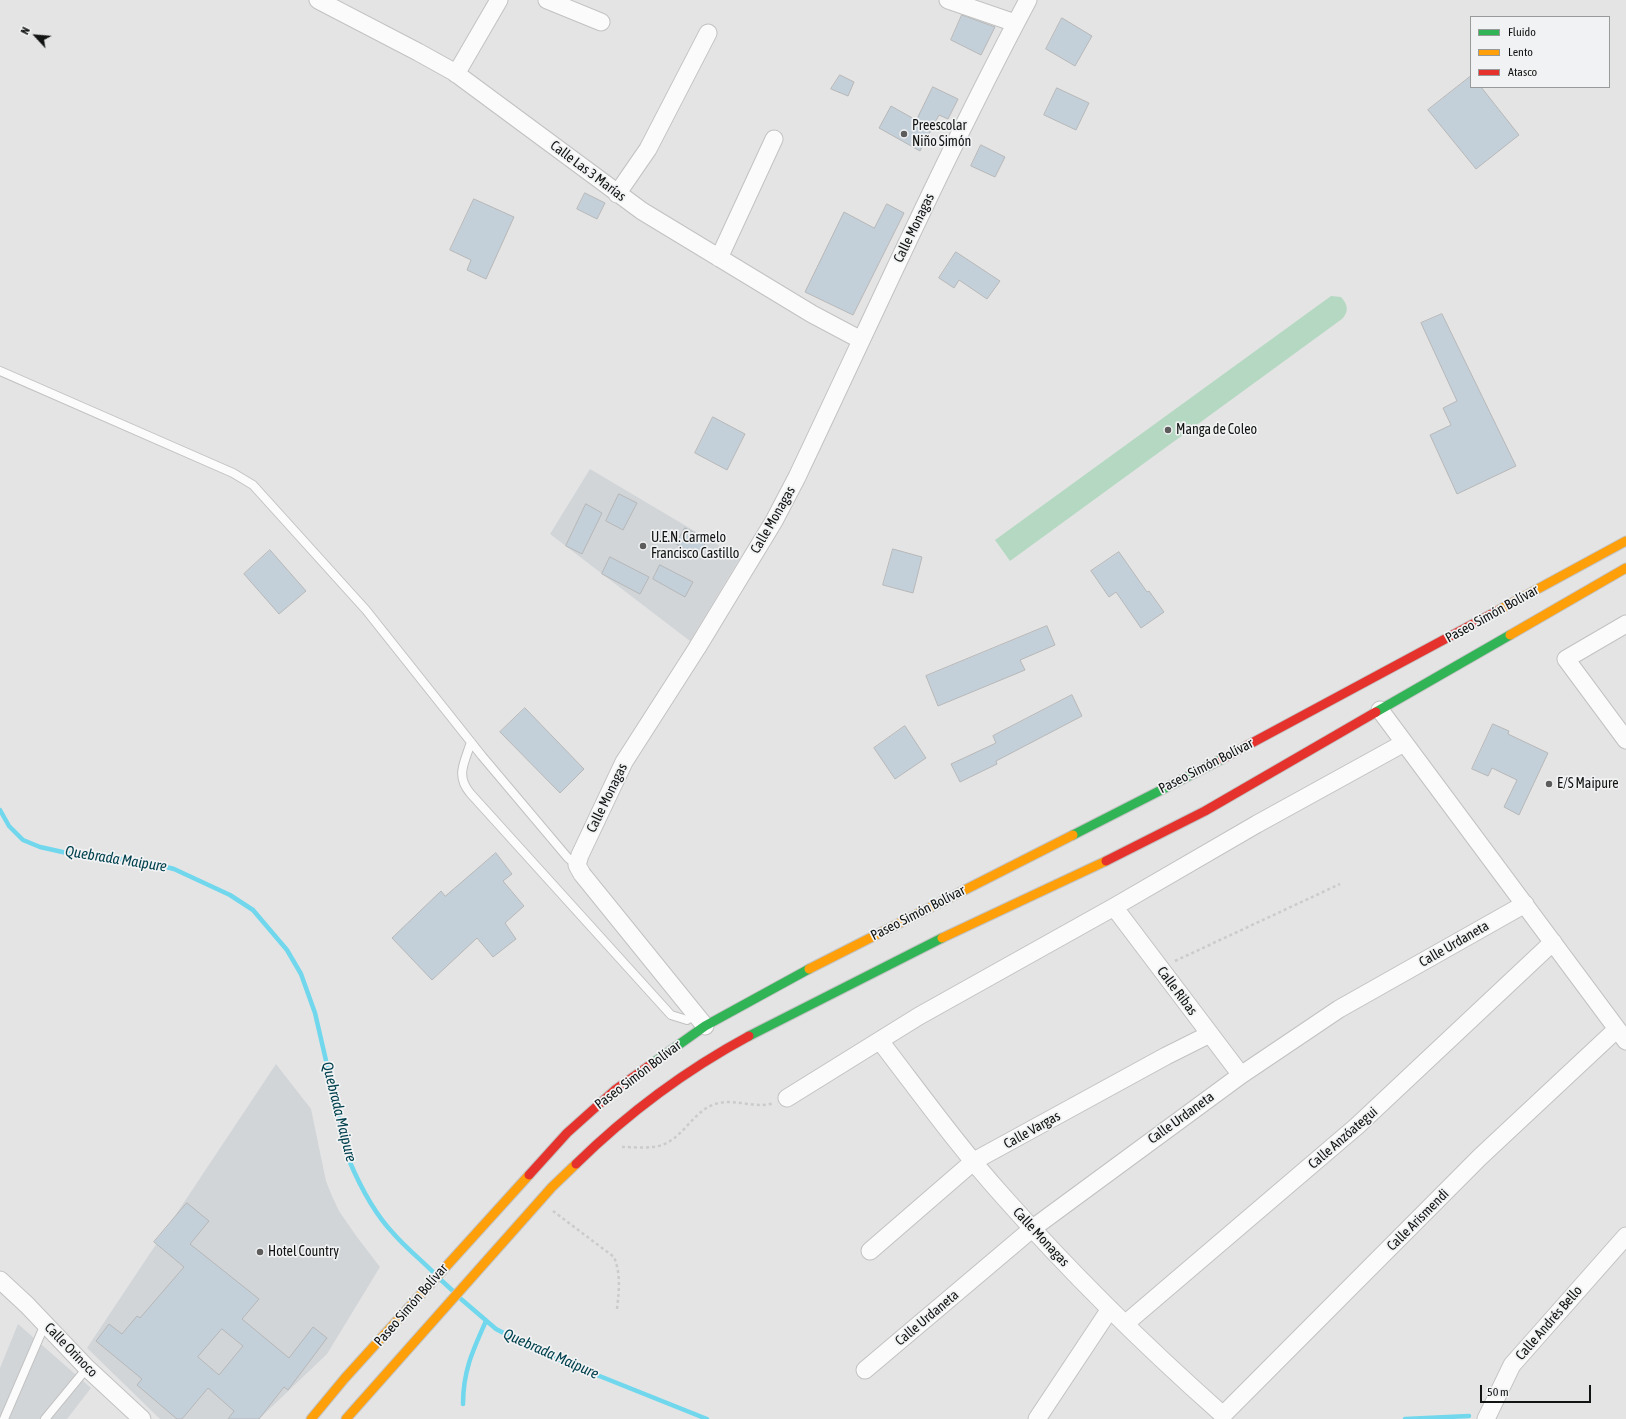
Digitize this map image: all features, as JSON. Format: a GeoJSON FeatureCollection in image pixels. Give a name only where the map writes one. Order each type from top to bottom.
{"type":"FeatureCollection","features":[{"type":"Feature","properties":{"kind":"main road","name":"Paseo Simón Bolívar"},"geometry":{"type":"LineString","coordinates":[[311,1419],[345,1378],[540,1161],[591,1111],[643,1070],[700,1020],[742,1003],[1199,771],[1626,541]]}},
{"type":"Feature","properties":{"kind":"main road","name":"Paseo Simón Bolívar"},"geometry":{"type":"LineString","coordinates":[[346,1419],[540,1201],[594,1146],[653,1097],[694,1068],[730,1046],[931,944],[1164,833],[1279,769],[1626,568]]}},
{"type":"Feature","properties":{"kind":"street","name":"Calle Las 3 Marías"},"geometry":{"type":"LineString","coordinates":[[318,0],[418,52],[456,74],[617,194],[812,314],[861,340]]}},
{"type":"Feature","properties":{"kind":"street"},"geometry":{"type":"LineString","coordinates":[[456,74],[499,0]]}},
{"type":"Feature","properties":{"kind":"street"},"geometry":{"type":"LineString","coordinates":[[547,0],[601,22]]}},
{"type":"Feature","properties":{"kind":"street"},"geometry":{"type":"LineString","coordinates":[[948,0],[1015,23]]}},
{"type":"Feature","properties":{"kind":"street","name":"Calle Monagas"},"geometry":{"type":"LineString","coordinates":[[578,864],[580,855],[624,762],[697,648],[774,521],[797,477],[959,135],[1028,0]]}},
{"type":"Feature","properties":{"kind":"street"},"geometry":{"type":"LineString","coordinates":[[617,194],[648,150],[708,33]]}},
{"type":"Feature","properties":{"kind":"street"},"geometry":{"type":"LineString","coordinates":[[719,258],[774,139]]}},
{"type":"Feature","properties":{"kind":"street"},"geometry":{"type":"LineString","coordinates":[[1626,624],[1566,659],[1626,740]]}},
{"type":"Feature","properties":{"kind":"street"},"geometry":{"type":"LineString","coordinates":[[1380,710],[1622,1035]]}},
{"type":"Feature","properties":{"kind":"street"},"geometry":{"type":"LineString","coordinates":[[787,1098],[919,1016],[1114,907],[1257,824],[1404,743]]}},
{"type":"Feature","properties":{"kind":"street"},"geometry":{"type":"LineString","coordinates":[[578,864],[582,874],[700,1020]]}},
{"type":"Feature","properties":{"kind":"street","name":"Calle Urdaneta"},"geometry":{"type":"LineString","coordinates":[[865,1370],[1033,1228],[1241,1075],[1339,1009],[1524,904]]}},
{"type":"Feature","properties":{"kind":"street","name":"Calle Ribas"},"geometry":{"type":"LineString","coordinates":[[1114,907],[1241,1075]]}},
{"type":"Feature","properties":{"kind":"street","name":"Calle Anzóategui"},"geometry":{"type":"LineString","coordinates":[[1125,1324],[1357,1126],[1553,942]]}},
{"type":"Feature","properties":{"kind":"street","name":"Calle Vargas"},"geometry":{"type":"LineString","coordinates":[[870,1251],[974,1162],[1166,1056],[1210,1034]]}},
{"type":"Feature","properties":{"kind":"street","name":"Calle Arismendi"},"geometry":{"type":"LineString","coordinates":[[1222,1415],[1480,1157],[1622,1035]]}},
{"type":"Feature","properties":{"kind":"street","name":"Calle Monagas"},"geometry":{"type":"LineString","coordinates":[[880,1041],[1001,1195],[1160,1359],[1222,1415]]}},
{"type":"Feature","properties":{"kind":"street","name":"Calle Andrés Bello"},"geometry":{"type":"LineString","coordinates":[[1486,1419],[1512,1365],[1626,1236]]}},
{"type":"Feature","properties":{"kind":"street","name":"Calle Orinoco"},"geometry":{"type":"LineString","coordinates":[[0,1280],[87,1368],[142,1419]]}},
{"type":"Feature","properties":{"kind":"street"},"geometry":{"type":"LineString","coordinates":[[1037,1419],[1110,1309]]}},
{"type":"Feature","properties":{"kind":"lane"},"geometry":{"type":"LineString","coordinates":[[0,371],[233,473],[253,485],[366,610],[471,742],[568,858],[578,864]]}},
{"type":"Feature","properties":{"kind":"lane"},"geometry":{"type":"LineString","coordinates":[[471,742],[461,772],[463,784],[470,793],[671,1015],[686,1020],[700,1020]]}},
{"type":"Feature","properties":{"kind":"lane"},"geometry":{"type":"LineString","coordinates":[[4,1419],[45,1324]]}},
{"type":"Feature","properties":{"kind":"lane"},"geometry":{"type":"LineString","coordinates":[[45,1419],[87,1368]]}},
{"type":"Feature","properties":{"kind":"path"},"geometry":{"type":"LineString","coordinates":[[1160,968],[1340,884]]}},
{"type":"Feature","properties":{"kind":"path"},"geometry":{"type":"LineString","coordinates":[[594,1146],[661,1146],[679,1135],[700,1113],[719,1103],[772,1104],[787,1098]]}},
{"type":"Feature","properties":{"kind":"path"},"geometry":{"type":"LineString","coordinates":[[540,1201],[614,1257],[618,1267],[620,1280],[617,1309]]}},
{"type":"Feature","properties":{"kind":"shaded area","name":"U.E.N. Carmelo Francisco Castillo"},"geometry":{"type":"Polygon","coordinates":[[[590,469],[740,558],[690,641],[550,534],[590,469]]]}},
{"type":"Feature","properties":{"kind":"shaded area","name":"Hotel Country"},"geometry":{"type":"Polygon","coordinates":[[[276,1064],[311,1109],[326,1181],[339,1211],[380,1267],[327,1354],[259,1419],[160,1419],[87,1348],[276,1064]]]}},
{"type":"Feature","properties":{"kind":"shaded area"},"geometry":{"type":"Polygon","coordinates":[[[18,1324],[91,1388],[67,1419],[0,1419],[0,1368],[18,1324]]]}},
{"type":"Feature","properties":{"kind":"green space","name":"Manga de Coleo"},"geometry":{"type":"Polygon","coordinates":[[[1331,296],[1341,297],[1345,302],[1347,311],[1342,319],[1010,561],[995,540],[1331,296]]]}},
{"type":"Feature","properties":{"kind":"building"},"geometry":{"type":"Polygon","coordinates":[[[962,15],[995,27],[981,55],[951,40],[962,15]]]}},
{"type":"Feature","properties":{"kind":"building"},"geometry":{"type":"Polygon","coordinates":[[[1062,18],[1092,36],[1075,66],[1046,49],[1062,18]]]}},
{"type":"Feature","properties":{"kind":"building"},"geometry":{"type":"Polygon","coordinates":[[[840,75],[854,82],[848,96],[831,89],[840,75]]]}},
{"type":"Feature","properties":{"kind":"building"},"geometry":{"type":"Polygon","coordinates":[[[1470,77],[1470,88],[1482,88],[1519,135],[1476,169],[1428,110],[1470,77]]]}},
{"type":"Feature","properties":{"kind":"building"},"geometry":{"type":"Polygon","coordinates":[[[933,87],[958,99],[948,119],[939,115],[920,151],[879,128],[891,106],[916,120],[933,87]]]}},
{"type":"Feature","properties":{"kind":"building"},"geometry":{"type":"Polygon","coordinates":[[[1057,88],[1089,103],[1076,130],[1044,115],[1057,88]]]}},
{"type":"Feature","properties":{"kind":"building"},"geometry":{"type":"Polygon","coordinates":[[[981,145],[1005,157],[995,177],[971,166],[981,145]]]}},
{"type":"Feature","properties":{"kind":"building"},"geometry":{"type":"Polygon","coordinates":[[[585,193],[605,203],[597,219],[577,209],[585,193]]]}},
{"type":"Feature","properties":{"kind":"building"},"geometry":{"type":"Polygon","coordinates":[[[474,199],[514,217],[486,279],[467,270],[471,260],[450,250],[474,199]]]}},
{"type":"Feature","properties":{"kind":"building"},"geometry":{"type":"Polygon","coordinates":[[[887,204],[904,213],[853,315],[805,292],[844,212],[874,228],[887,204]]]}},
{"type":"Feature","properties":{"kind":"building"},"geometry":{"type":"Polygon","coordinates":[[[956,252],[1000,281],[987,299],[959,280],[954,288],[939,278],[956,252]]]}},
{"type":"Feature","properties":{"kind":"building"},"geometry":{"type":"Polygon","coordinates":[[[1442,314],[1516,466],[1457,494],[1430,435],[1451,425],[1443,408],[1457,401],[1421,323],[1442,314]]]}},
{"type":"Feature","properties":{"kind":"building"},"geometry":{"type":"Polygon","coordinates":[[[713,417],[745,434],[727,470],[695,453],[713,417]]]}},
{"type":"Feature","properties":{"kind":"building"},"geometry":{"type":"Polygon","coordinates":[[[619,494],[637,503],[623,530],[606,521],[619,494]]]}},
{"type":"Feature","properties":{"kind":"building"},"geometry":{"type":"Polygon","coordinates":[[[586,504],[602,513],[582,554],[566,546],[586,504]]]}},
{"type":"Feature","properties":{"kind":"building"},"geometry":{"type":"Polygon","coordinates":[[[685,528],[707,539],[699,556],[676,544],[685,528]]]}},
{"type":"Feature","properties":{"kind":"building"},"geometry":{"type":"Polygon","coordinates":[[[893,549],[922,557],[913,593],[883,585],[893,549]]]}},
{"type":"Feature","properties":{"kind":"building"},"geometry":{"type":"Polygon","coordinates":[[[270,550],[306,591],[279,614],[244,574],[270,550]]]}},
{"type":"Feature","properties":{"kind":"building"},"geometry":{"type":"Polygon","coordinates":[[[1119,552],[1147,592],[1149,591],[1164,612],[1141,628],[1116,592],[1109,597],[1091,571],[1119,552]]]}},
{"type":"Feature","properties":{"kind":"building"},"geometry":{"type":"Polygon","coordinates":[[[610,557],[649,577],[640,594],[602,574],[610,557]]]}},
{"type":"Feature","properties":{"kind":"building"},"geometry":{"type":"Polygon","coordinates":[[[660,565],[693,582],[685,597],[653,579],[660,565]]]}},
{"type":"Feature","properties":{"kind":"building"},"geometry":{"type":"Polygon","coordinates":[[[1047,626],[1055,645],[1020,660],[1025,670],[938,706],[926,676],[1047,626]]]}},
{"type":"Feature","properties":{"kind":"building"},"geometry":{"type":"Polygon","coordinates":[[[1072,695],[1082,716],[996,761],[997,764],[960,782],[951,764],[996,743],[993,736],[1072,695]]]}},
{"type":"Feature","properties":{"kind":"building"},"geometry":{"type":"Polygon","coordinates":[[[525,708],[584,769],[560,793],[500,732],[525,708]]]}},
{"type":"Feature","properties":{"kind":"building"},"geometry":{"type":"Polygon","coordinates":[[[1493,724],[1509,731],[1508,734],[1548,753],[1519,815],[1504,807],[1517,780],[1492,768],[1488,776],[1472,769],[1493,724]]]}},
{"type":"Feature","properties":{"kind":"building"},"geometry":{"type":"Polygon","coordinates":[[[905,726],[926,758],[895,779],[874,748],[905,726]]]}},
{"type":"Feature","properties":{"kind":"building"},"geometry":{"type":"Polygon","coordinates":[[[496,853],[512,874],[503,881],[524,906],[505,923],[516,939],[493,957],[477,938],[432,980],[392,938],[441,891],[445,896],[496,853]]]}},
{"type":"Feature","properties":{"kind":"building"},"geometry":{"type":"Polygon","coordinates":[[[187,1203],[209,1221],[190,1244],[259,1299],[242,1319],[289,1358],[313,1327],[327,1338],[288,1390],[284,1387],[259,1419],[228,1419],[234,1411],[208,1388],[182,1419],[177,1419],[137,1385],[142,1379],[96,1341],[109,1324],[122,1334],[137,1316],[140,1318],[184,1267],[154,1242],[187,1203]],[[222,1329],[198,1357],[219,1375],[243,1346],[222,1329]]]}},
{"type":"Feature","properties":{"kind":"waterway","name":"Quebrada Maipure"},"geometry":{"type":"LineString","coordinates":[[0,810],[9,826],[23,840],[40,847],[67,853],[147,862],[174,869],[230,895],[253,910],[287,950],[301,974],[315,1013],[349,1160],[358,1179],[373,1208],[386,1225],[402,1243],[433,1272]]}},
{"type":"Feature","properties":{"kind":"waterway","name":"Quebrada Maipure"},"geometry":{"type":"LineString","coordinates":[[441,1280],[453,1291]]}},
{"type":"Feature","properties":{"kind":"waterway","name":"Quebrada Maipure"},"geometry":{"type":"LineString","coordinates":[[461,1299],[496,1329],[542,1353],[707,1419]]}},
{"type":"Feature","properties":{"kind":"waterway"},"geometry":{"type":"LineString","coordinates":[[463,1404],[463,1392],[467,1371],[473,1351],[486,1321]]}},
{"type":"Feature","properties":{"kind":"waterway","name":"Quebrada Maipure"},"geometry":{"type":"LineString","coordinates":[[1405,1419],[1469,1416]]}},
{"type":"Feature","properties":{"kind":"traffic: fast"},"geometry":{"type":"LineString","coordinates":[[1376,712],[1510,635]]}},
{"type":"Feature","properties":{"kind":"traffic: fast"},"geometry":{"type":"LineString","coordinates":[[1073,835],[1222,759]]}},
{"type":"Feature","properties":{"kind":"traffic: fast"},"geometry":{"type":"LineString","coordinates":[[749,1036],[942,938]]}},
{"type":"Feature","properties":{"kind":"traffic: fast"},"geometry":{"type":"LineString","coordinates":[[653,1063],[705,1026],[809,969]]}},
{"type":"Feature","properties":{"kind":"traffic: slow"},"geometry":{"type":"LineString","coordinates":[[1499,610],[1626,541]]}},
{"type":"Feature","properties":{"kind":"traffic: slow"},"geometry":{"type":"LineString","coordinates":[[1510,635],[1626,568]]}},
{"type":"Feature","properties":{"kind":"traffic: slow"},"geometry":{"type":"LineString","coordinates":[[809,969],[1073,835]]}},
{"type":"Feature","properties":{"kind":"traffic: slow"},"geometry":{"type":"LineString","coordinates":[[942,938],[1106,861]]}},
{"type":"Feature","properties":{"kind":"traffic: slow"},"geometry":{"type":"LineString","coordinates":[[346,1419],[552,1187],[576,1164]]}},
{"type":"Feature","properties":{"kind":"traffic: slow"},"geometry":{"type":"LineString","coordinates":[[311,1419],[345,1378],[529,1175]]}},
{"type":"Feature","properties":{"kind":"traffic: jam"},"geometry":{"type":"LineString","coordinates":[[1222,759],[1499,610]]}},
{"type":"Feature","properties":{"kind":"traffic: jam"},"geometry":{"type":"LineString","coordinates":[[1106,861],[1205,811],[1376,712]]}},
{"type":"Feature","properties":{"kind":"traffic: jam"},"geometry":{"type":"LineString","coordinates":[[576,1164],[637,1110],[658,1094],[703,1063],[749,1036]]}},
{"type":"Feature","properties":{"kind":"traffic: jam"},"geometry":{"type":"LineString","coordinates":[[529,1175],[567,1133],[615,1090],[653,1063]]}},
{"type":"Feature","properties":{"kind":"place","name":"Preescolar Niño Simón"},"geometry":{"type":"Point","coordinates":[904,134]}},
{"type":"Feature","properties":{"kind":"place","name":"Manga de Coleo"},"geometry":{"type":"Point","coordinates":[1168,430]}},
{"type":"Feature","properties":{"kind":"place","name":"U.E.N. Carmelo Francisco Castillo"},"geometry":{"type":"Point","coordinates":[643,546]}},
{"type":"Feature","properties":{"kind":"place","name":"E/S Maipure"},"geometry":{"type":"Point","coordinates":[1549,784]}},
{"type":"Feature","properties":{"kind":"place","name":"Hotel Country"},"geometry":{"type":"Point","coordinates":[260,1252]}}]}
